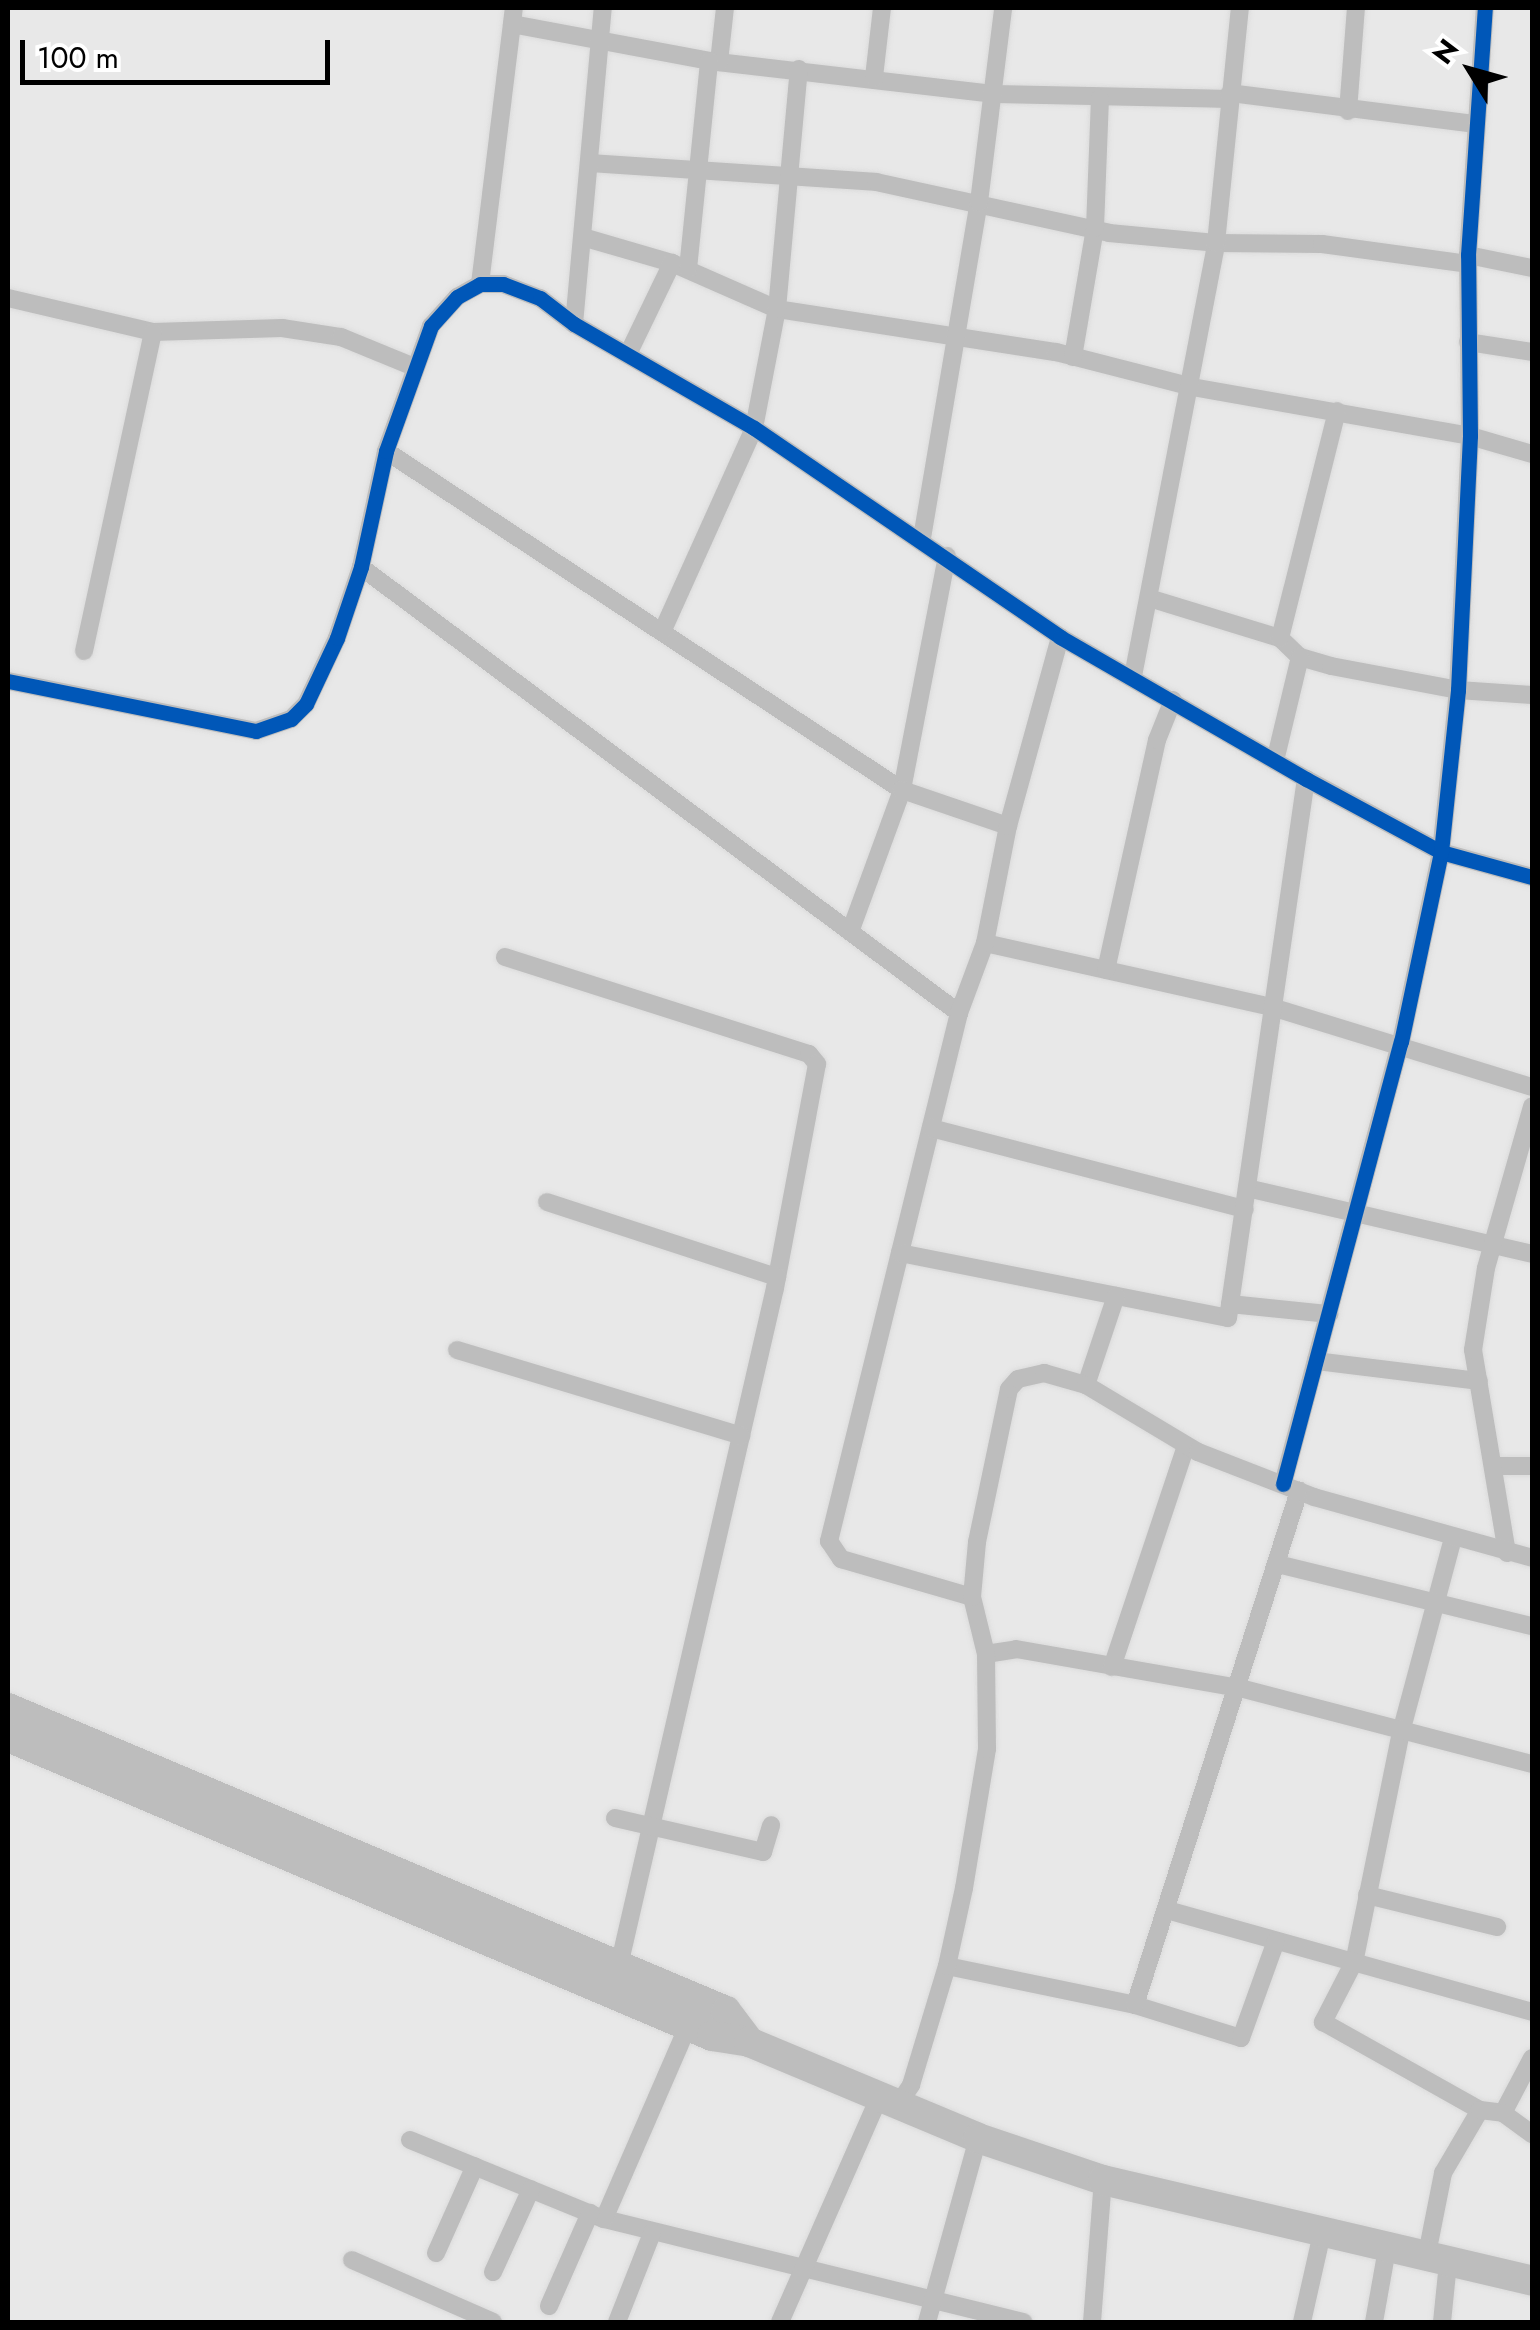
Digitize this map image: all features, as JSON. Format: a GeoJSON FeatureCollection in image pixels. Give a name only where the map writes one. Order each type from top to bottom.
{"type":"FeatureCollection","features":[{"type":"Feature","properties":{"kind":"main road"},"geometry":{"type":"LineString","coordinates":[[8,1708],[726,2011],[749,2042]]}},
{"type":"Feature","properties":{"kind":"main road"},"geometry":{"type":"LineString","coordinates":[[8,1738],[688,2026],[749,2042],[978,2138],[1103,2180],[1532,2281]]}},
{"type":"Feature","properties":{"kind":"street"},"geometry":{"type":"LineString","coordinates":[[574,324],[586,238],[603,8]]}},
{"type":"Feature","properties":{"kind":"street"},"geometry":{"type":"LineString","coordinates":[[629,352],[680,266],[702,168],[714,61],[725,8]]}},
{"type":"Feature","properties":{"kind":"street"},"geometry":{"type":"LineString","coordinates":[[874,77],[882,8]]}},
{"type":"Feature","properties":{"kind":"street"},"geometry":{"type":"LineString","coordinates":[[922,538],[979,202],[1003,8]]}},
{"type":"Feature","properties":{"kind":"street"},"geometry":{"type":"LineString","coordinates":[[1133,676],[1192,387],[1216,244],[1240,8]]}},
{"type":"Feature","properties":{"kind":"street"},"geometry":{"type":"LineString","coordinates":[[1348,111],[1356,8]]}},
{"type":"Feature","properties":{"kind":"street"},"geometry":{"type":"LineString","coordinates":[[1135,2005],[1277,1564],[1316,1361],[1401,1042],[1441,852],[1458,690],[1470,436],[1468,259],[1485,8]]}},
{"type":"Feature","properties":{"kind":"street"},"geometry":{"type":"LineString","coordinates":[[480,284],[513,16],[600,43],[714,61],[995,94],[1100,98],[1230,96],[1475,124]]}},
{"type":"Feature","properties":{"kind":"street"},"geometry":{"type":"LineString","coordinates":[[662,632],[754,428],[777,309],[799,69]]}},
{"type":"Feature","properties":{"kind":"street"},"geometry":{"type":"LineString","coordinates":[[1073,356],[1095,228],[1100,98]]}},
{"type":"Feature","properties":{"kind":"street"},"geometry":{"type":"LineString","coordinates":[[591,162],[791,174],[979,202],[1095,228],[1216,244],[1322,244],[1532,268]]}},
{"type":"Feature","properties":{"kind":"street"},"geometry":{"type":"LineString","coordinates":[[586,238],[680,266],[777,309],[1073,356],[1192,387],[1470,436],[1532,454]]}},
{"type":"Feature","properties":{"kind":"street"},"geometry":{"type":"LineString","coordinates":[[8,681],[256,731],[291,719],[306,704],[361,567],[386,451],[431,326],[457,297],[480,284],[503,284],[540,298],[574,324],[629,352],[754,428],[922,538],[1060,637],[1306,780],[1441,852],[1532,877]]}},
{"type":"Feature","properties":{"kind":"street"},"geometry":{"type":"LineString","coordinates":[[8,298],[153,332],[282,328],[341,336],[414,367]]}},
{"type":"Feature","properties":{"kind":"street"},"geometry":{"type":"LineString","coordinates":[[84,651],[153,332]]}},
{"type":"Feature","properties":{"kind":"street"},"geometry":{"type":"LineString","coordinates":[[1468,342],[1532,352]]}},
{"type":"Feature","properties":{"kind":"street"},"geometry":{"type":"LineString","coordinates":[[1280,638],[1337,411]]}},
{"type":"Feature","properties":{"kind":"street"},"geometry":{"type":"LineString","coordinates":[[386,451],[902,790],[1008,826]]}},
{"type":"Feature","properties":{"kind":"street"},"geometry":{"type":"LineString","coordinates":[[850,932],[902,790],[947,556]]}},
{"type":"Feature","properties":{"kind":"street"},"geometry":{"type":"LineString","coordinates":[[361,567],[959,1013]]}},
{"type":"Feature","properties":{"kind":"street"},"geometry":{"type":"LineString","coordinates":[[1149,598],[1280,638],[1300,657],[1458,690],[1532,695]]}},
{"type":"Feature","properties":{"kind":"street"},"geometry":{"type":"LineString","coordinates":[[972,1598],[841,1559],[829,1541],[959,1013],[985,943],[1008,826],[1060,637]]}},
{"type":"Feature","properties":{"kind":"street"},"geometry":{"type":"LineString","coordinates":[[1275,761],[1300,657]]}},
{"type":"Feature","properties":{"kind":"street"},"geometry":{"type":"LineString","coordinates":[[1106,970],[1156,740],[1173,700]]}},
{"type":"Feature","properties":{"kind":"street"},"geometry":{"type":"LineString","coordinates":[[900,1253],[1228,1318],[1306,780]]}},
{"type":"Feature","properties":{"kind":"street"},"geometry":{"type":"LineString","coordinates":[[985,943],[1275,1008],[1401,1042],[1532,1087]]}},
{"type":"Feature","properties":{"kind":"street"},"geometry":{"type":"LineString","coordinates":[[504,957],[809,1054],[818,1064],[777,1278],[619,1966]]}},
{"type":"Feature","properties":{"kind":"street"},"geometry":{"type":"LineString","coordinates":[[1507,1553],[1472,1350],[1492,1246],[1532,1106]]}},
{"type":"Feature","properties":{"kind":"street"},"geometry":{"type":"LineString","coordinates":[[931,1128],[1244,1208]]}},
{"type":"Feature","properties":{"kind":"street"},"geometry":{"type":"LineString","coordinates":[[1248,1188],[1532,1254]]}},
{"type":"Feature","properties":{"kind":"street"},"geometry":{"type":"LineString","coordinates":[[546,1202],[777,1278]]}},
{"type":"Feature","properties":{"kind":"street"},"geometry":{"type":"LineString","coordinates":[[1086,1386],[1116,1296]]}},
{"type":"Feature","properties":{"kind":"street"},"geometry":{"type":"LineString","coordinates":[[1230,1304],[1328,1314]]}},
{"type":"Feature","properties":{"kind":"street"},"geometry":{"type":"LineString","coordinates":[[458,1350],[742,1436]]}},
{"type":"Feature","properties":{"kind":"street"},"geometry":{"type":"LineString","coordinates":[[1316,1361],[1479,1381]]}},
{"type":"Feature","properties":{"kind":"street"},"geometry":{"type":"LineString","coordinates":[[780,2322],[889,2099],[910,2086],[947,1966],[987,1749],[986,1654],[972,1598],[1009,1390],[1026,1372],[1086,1386],[1186,1446],[1291,1488],[1532,1558]]}},
{"type":"Feature","properties":{"kind":"street"},"geometry":{"type":"LineString","coordinates":[[1112,1667],[1186,1446]]}},
{"type":"Feature","properties":{"kind":"street"},"geometry":{"type":"LineString","coordinates":[[1494,1466],[1532,1466]]}},
{"type":"Feature","properties":{"kind":"street"},"geometry":{"type":"LineString","coordinates":[[1453,1538],[1432,1602],[1354,1962],[1322,2022],[1480,2110],[1503,2113],[1532,2134]]}},
{"type":"Feature","properties":{"kind":"street"},"geometry":{"type":"LineString","coordinates":[[1277,1564],[1532,1626]]}},
{"type":"Feature","properties":{"kind":"street"},"geometry":{"type":"LineString","coordinates":[[986,1654],[1016,1649],[1240,1688],[1402,1732],[1532,1760]]}},
{"type":"Feature","properties":{"kind":"street"},"geometry":{"type":"LineString","coordinates":[[616,1818],[763,1852],[770,1825]]}},
{"type":"Feature","properties":{"kind":"street"},"geometry":{"type":"LineString","coordinates":[[1366,1894],[1497,1927]]}},
{"type":"Feature","properties":{"kind":"street"},"geometry":{"type":"LineString","coordinates":[[1167,1910],[1532,2012]]}},
{"type":"Feature","properties":{"kind":"street"},"geometry":{"type":"LineString","coordinates":[[947,1966],[1135,2005],[1241,2038],[1276,1941]]}},
{"type":"Feature","properties":{"kind":"street"},"geometry":{"type":"LineString","coordinates":[[549,2306],[688,2026]]}},
{"type":"Feature","properties":{"kind":"street"},"geometry":{"type":"LineString","coordinates":[[1503,2113],[1532,2058]]}},
{"type":"Feature","properties":{"kind":"street"},"geometry":{"type":"LineString","coordinates":[[1442,2322],[1437,2261],[1443,2173],[1480,2110]]}},
{"type":"Feature","properties":{"kind":"street"},"geometry":{"type":"LineString","coordinates":[[927,2322],[978,2138]]}},
{"type":"Feature","properties":{"kind":"street"},"geometry":{"type":"LineString","coordinates":[[410,2140],[597,2216],[652,2233],[1024,2322]]}},
{"type":"Feature","properties":{"kind":"street"},"geometry":{"type":"LineString","coordinates":[[436,2253],[475,2166]]}},
{"type":"Feature","properties":{"kind":"street"},"geometry":{"type":"LineString","coordinates":[[1092,2322],[1103,2180]]}},
{"type":"Feature","properties":{"kind":"street"},"geometry":{"type":"LineString","coordinates":[[493,2272],[531,2189]]}},
{"type":"Feature","properties":{"kind":"street"},"geometry":{"type":"LineString","coordinates":[[617,2322],[652,2233]]}},
{"type":"Feature","properties":{"kind":"street"},"geometry":{"type":"LineString","coordinates":[[1302,2322],[1322,2233]]}},
{"type":"Feature","properties":{"kind":"street"},"geometry":{"type":"LineString","coordinates":[[1374,2322],[1387,2249]]}},
{"type":"Feature","properties":{"kind":"street"},"geometry":{"type":"LineString","coordinates":[[352,2260],[493,2322]]}},
{"type":"Feature","properties":{"kind":"shaded area"},"geometry":{"type":"Polygon","coordinates":[[[8,8],[1532,8],[1532,2322],[8,2322],[8,8]]]}},
{"type":"Feature","properties":{"kind":"cycle path"},"geometry":{"type":"LineString","coordinates":[[1283,1484],[1401,1042],[1441,852],[1458,690],[1470,436],[1468,255],[1485,8]]}},
{"type":"Feature","properties":{"kind":"cycle path"},"geometry":{"type":"LineString","coordinates":[[8,681],[256,731],[291,719],[306,704],[337,638],[361,567],[386,451],[431,326],[457,297],[480,284],[503,284],[540,298],[574,324],[754,428],[1060,637],[1306,779],[1441,852],[1532,877]]}}]}
